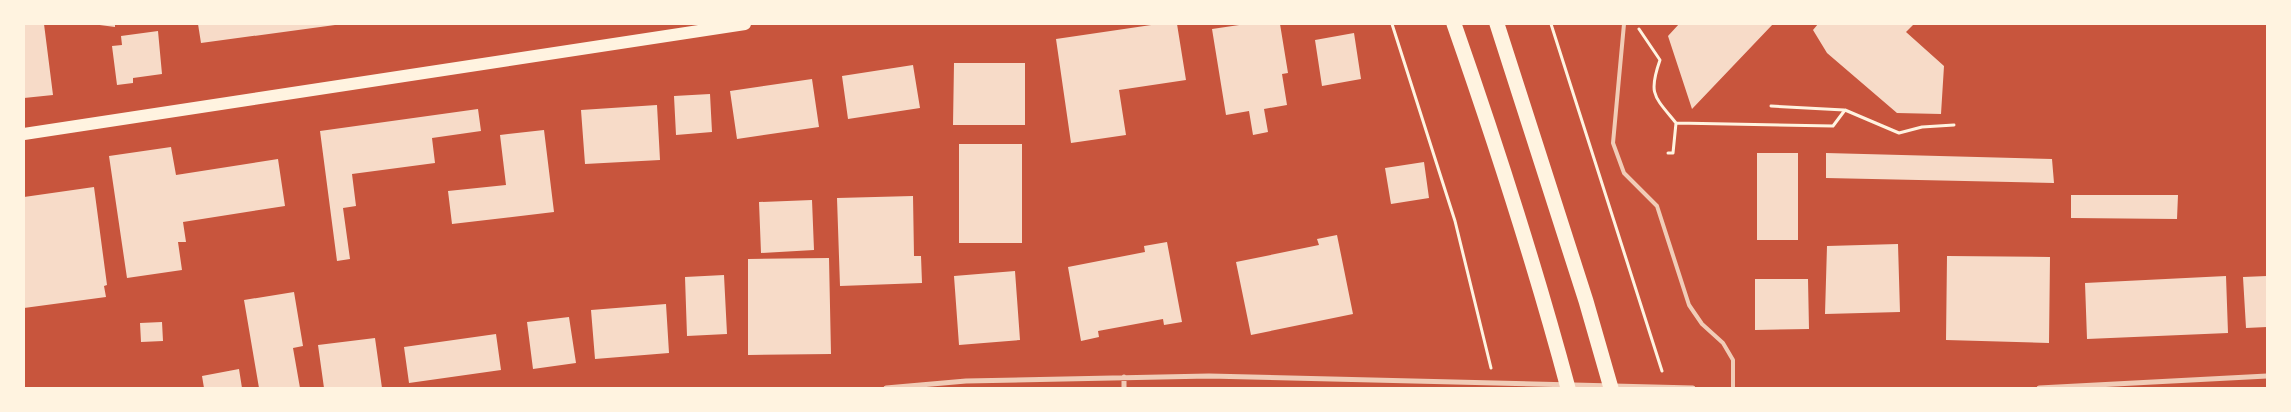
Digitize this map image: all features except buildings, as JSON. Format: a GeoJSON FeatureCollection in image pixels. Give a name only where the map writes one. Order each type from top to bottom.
{"type":"FeatureCollection","features":[{"type":"Feature","properties":{"kind":"highway"},"geometry":{"type":"LineString","coordinates":[[1454,24],[1492,134],[1548,313],[1568,388]]}},
{"type":"Feature","properties":{"kind":"highway"},"geometry":{"type":"LineString","coordinates":[[1498,26],[1586,302],[1611,388]]}},
{"type":"Feature","properties":{"kind":"main road"},"geometry":{"type":"LineString","coordinates":[[24,134],[745,24]]}},
{"type":"Feature","properties":{"kind":"street"},"geometry":{"type":"LineString","coordinates":[[886,388],[966,381],[1209,376],[1693,388]]}},
{"type":"Feature","properties":{"kind":"street"},"geometry":{"type":"LineString","coordinates":[[2039,388],[2267,376]]}},
{"type":"Feature","properties":{"kind":"street"},"geometry":{"type":"LineString","coordinates":[[1124,377],[1124,388]]}},
{"type":"Feature","properties":{"kind":"lane"},"geometry":{"type":"LineString","coordinates":[[1624,24],[1613,143],[1624,173],[1657,206],[1690,305],[1702,324],[1723,343],[1733,360],[1733,388]]}},
{"type":"Feature","properties":{"kind":"path"},"geometry":{"type":"LineString","coordinates":[[1392,24],[1455,221],[1495,383]]}},
{"type":"Feature","properties":{"kind":"path"},"geometry":{"type":"LineString","coordinates":[[1551,24],[1667,388]]}},
{"type":"Feature","properties":{"kind":"path"},"geometry":{"type":"LineString","coordinates":[[1640,24],[1639,30],[1660,60],[1652,82],[1657,99],[1676,123],[1673,153],[1668,153]]}},
{"type":"Feature","properties":{"kind":"path"},"geometry":{"type":"LineString","coordinates":[[1771,106],[1844,110],[1899,133],[1922,127],[1954,125]]}},
{"type":"Feature","properties":{"kind":"path"},"geometry":{"type":"LineString","coordinates":[[1676,123],[1833,126],[1844,110]]}}]}
